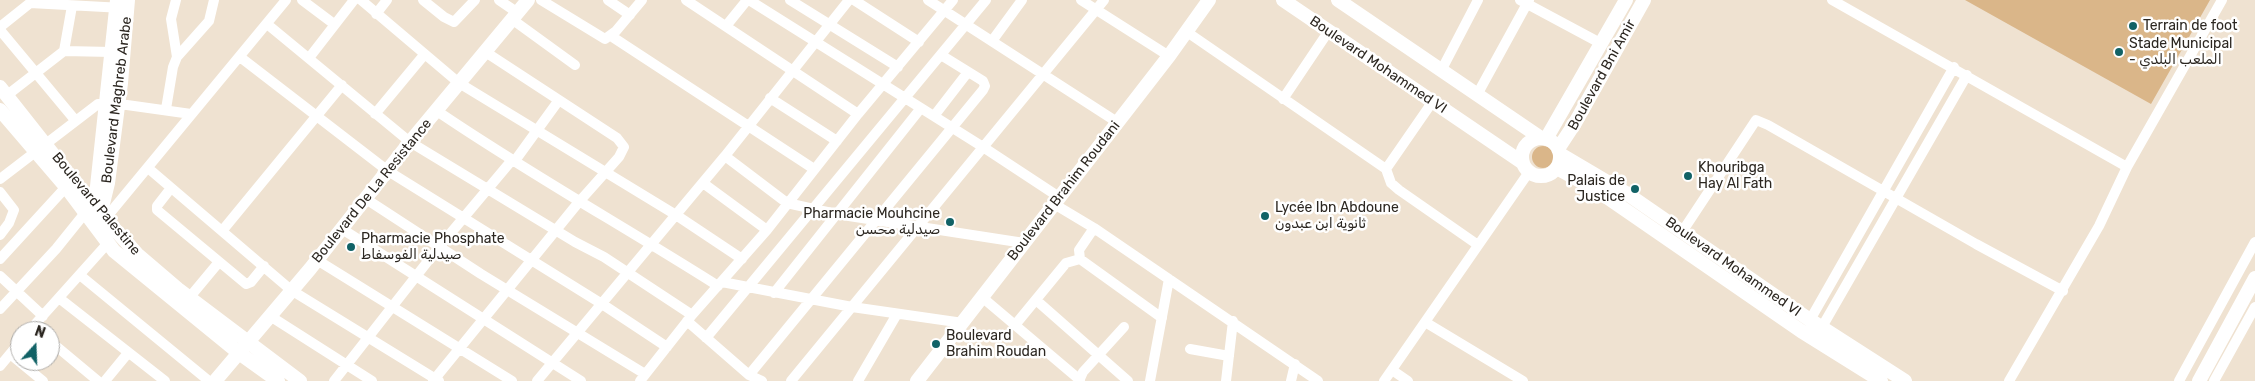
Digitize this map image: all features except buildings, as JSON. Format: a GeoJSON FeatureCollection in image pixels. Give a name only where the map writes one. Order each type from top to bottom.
{"type":"FeatureCollection","features":[{"type":"Feature","properties":{"kind":"main road","name":"Boulevard De La Resistance"},"geometry":{"type":"LineString","coordinates":[[215,381],[317,260],[410,142],[459,83],[487,53],[528,0]]}},
{"type":"Feature","properties":{"kind":"main road","name":"Boulevard Brahim Roudani"},"geometry":{"type":"LineString","coordinates":[[917,381],[983,298],[1210,0]]}},
{"type":"Feature","properties":{"kind":"main road","name":"Boulevard Mohammed VI"},"geometry":{"type":"LineString","coordinates":[[1283,0],[1433,101],[1526,168]]}},
{"type":"Feature","properties":{"kind":"main road"},"geometry":{"type":"LineString","coordinates":[[1338,0],[1478,93],[1544,139],[1559,151],[1557,168],[1544,176],[1526,168],[1524,148],[1532,141],[1544,139]]}},
{"type":"Feature","properties":{"kind":"main road","name":"Boulevard Bni Amir"},"geometry":{"type":"LineString","coordinates":[[1544,139],[1602,44],[1626,0]]}},
{"type":"Feature","properties":{"kind":"main road","name":"Boulevard Bni Amir"},"geometry":{"type":"LineString","coordinates":[[1559,151],[1644,0]]}},
{"type":"Feature","properties":{"kind":"main road","name":"Boulevard Maghreb Arabe"},"geometry":{"type":"LineString","coordinates":[[112,104],[112,52],[122,4]]}},
{"type":"Feature","properties":{"kind":"main road","name":"Boulevard Maghreb Arabe"},"geometry":{"type":"LineString","coordinates":[[95,217],[108,183],[112,104],[122,4]]}},
{"type":"Feature","properties":{"kind":"main road","name":"Boulevard Palestine"},"geometry":{"type":"LineString","coordinates":[[3,91],[66,187],[95,217],[190,298],[300,381]]}},
{"type":"Feature","properties":{"kind":"main road","name":"Boulevard Palestine"},"geometry":{"type":"LineString","coordinates":[[0,110],[42,148],[95,217],[107,244],[239,353],[278,381]]}},
{"type":"Feature","properties":{"kind":"main road","name":"Boulevard Mohammed VI"},"geometry":{"type":"LineString","coordinates":[[1559,151],[1626,193],[1816,323],[1905,381]]}},
{"type":"Feature","properties":{"kind":"main road","name":"Boulevard Mohammed VI"},"geometry":{"type":"LineString","coordinates":[[1557,168],[1595,190],[1801,331],[1881,381]]}},
{"type":"Feature","properties":{"kind":"main road"},"geometry":{"type":"LineString","coordinates":[[2199,381],[2255,278]]}},
{"type":"Feature","properties":{"kind":"street"},"geometry":{"type":"LineString","coordinates":[[176,0],[171,19],[177,58]]}},
{"type":"Feature","properties":{"kind":"street"},"geometry":{"type":"LineString","coordinates":[[166,109],[170,76],[177,58],[205,28],[214,0]]}},
{"type":"Feature","properties":{"kind":"street"},"geometry":{"type":"LineString","coordinates":[[0,309],[56,249],[95,217],[148,168],[286,0]]}},
{"type":"Feature","properties":{"kind":"street"},"geometry":{"type":"LineString","coordinates":[[302,0],[334,24]]}},
{"type":"Feature","properties":{"kind":"street"},"geometry":{"type":"LineString","coordinates":[[309,58],[354,0]]}},
{"type":"Feature","properties":{"kind":"street"},"geometry":{"type":"LineString","coordinates":[[361,0],[459,83],[538,129],[676,215],[742,259]]}},
{"type":"Feature","properties":{"kind":"street"},"geometry":{"type":"LineString","coordinates":[[376,14],[387,0]]}},
{"type":"Feature","properties":{"kind":"street"},"geometry":{"type":"LineString","coordinates":[[423,0],[444,17],[454,22],[475,0]]}},
{"type":"Feature","properties":{"kind":"street"},"geometry":{"type":"LineString","coordinates":[[499,0],[515,16],[575,65]]}},
{"type":"Feature","properties":{"kind":"street"},"geometry":{"type":"LineString","coordinates":[[541,0],[602,38],[611,36],[642,0]]}},
{"type":"Feature","properties":{"kind":"street"},"geometry":{"type":"LineString","coordinates":[[608,0],[630,15]]}},
{"type":"Feature","properties":{"kind":"street"},"geometry":{"type":"LineString","coordinates":[[686,0],[858,114]]}},
{"type":"Feature","properties":{"kind":"street"},"geometry":{"type":"LineString","coordinates":[[726,26],[748,0],[983,147],[1094,228],[1233,321],[1318,381]]}},
{"type":"Feature","properties":{"kind":"street"},"geometry":{"type":"LineString","coordinates":[[790,0],[898,67]]}},
{"type":"Feature","properties":{"kind":"street"},"geometry":{"type":"LineString","coordinates":[[537,381],[703,183],[849,0]]}},
{"type":"Feature","properties":{"kind":"street"},"geometry":{"type":"LineString","coordinates":[[854,0],[919,42]]}},
{"type":"Feature","properties":{"kind":"street"},"geometry":{"type":"LineString","coordinates":[[928,0],[1117,122]]}},
{"type":"Feature","properties":{"kind":"street"},"geometry":{"type":"LineString","coordinates":[[366,199],[643,378],[690,318],[767,230],[858,114],[953,0]]}},
{"type":"Feature","properties":{"kind":"street"},"geometry":{"type":"LineString","coordinates":[[706,338],[986,0]]}},
{"type":"Feature","properties":{"kind":"street"},"geometry":{"type":"LineString","coordinates":[[992,41],[1022,0]]}},
{"type":"Feature","properties":{"kind":"street"},"geometry":{"type":"LineString","coordinates":[[1081,0],[1169,56]]}},
{"type":"Feature","properties":{"kind":"street"},"geometry":{"type":"LineString","coordinates":[[791,381],[1104,0]]}},
{"type":"Feature","properties":{"kind":"street"},"geometry":{"type":"LineString","coordinates":[[1442,69],[1478,0]]}},
{"type":"Feature","properties":{"kind":"street"},"geometry":{"type":"LineString","coordinates":[[1832,0],[1954,67],[2128,167]]}},
{"type":"Feature","properties":{"kind":"street"},"geometry":{"type":"LineString","coordinates":[[2009,381],[2063,291],[2099,226],[2128,167],[2222,0]]}},
{"type":"Feature","properties":{"kind":"street"},"geometry":{"type":"LineString","coordinates":[[1478,93],[1525,1],[1602,44]]}},
{"type":"Feature","properties":{"kind":"street"},"geometry":{"type":"LineString","coordinates":[[75,120],[0,29],[30,2],[72,6],[122,4]]}},
{"type":"Feature","properties":{"kind":"street"},"geometry":{"type":"LineString","coordinates":[[64,51],[72,6]]}},
{"type":"Feature","properties":{"kind":"street"},"geometry":{"type":"LineString","coordinates":[[267,24],[410,142],[628,272],[690,318],[706,338],[749,375],[762,381]]}},
{"type":"Feature","properties":{"kind":"street"},"geometry":{"type":"LineString","coordinates":[[1187,32],[1386,170],[1391,183],[1399,190],[1478,245]]}},
{"type":"Feature","properties":{"kind":"street"},"geometry":{"type":"LineString","coordinates":[[1282,99],[1328,32]]}},
{"type":"Feature","properties":{"kind":"street"},"geometry":{"type":"LineString","coordinates":[[611,36],[814,169]]}},
{"type":"Feature","properties":{"kind":"street"},"geometry":{"type":"LineString","coordinates":[[3,91],[36,72],[64,51],[112,52]]}},
{"type":"Feature","properties":{"kind":"street"},"geometry":{"type":"LineString","coordinates":[[148,168],[291,290],[435,380],[578,203],[621,154],[624,144],[487,53]]}},
{"type":"Feature","properties":{"kind":"street"},"geometry":{"type":"LineString","coordinates":[[375,114],[424,55]]}},
{"type":"Feature","properties":{"kind":"street"},"geometry":{"type":"LineString","coordinates":[[749,375],[984,88],[983,81],[941,55]]}},
{"type":"Feature","properties":{"kind":"street"},"geometry":{"type":"LineString","coordinates":[[240,57],[388,171],[602,304],[667,347]]}},
{"type":"Feature","properties":{"kind":"street"},"geometry":{"type":"LineString","coordinates":[[1816,323],[1884,192],[1954,67]]}},
{"type":"Feature","properties":{"kind":"street"},"geometry":{"type":"LineString","coordinates":[[934,116],[968,72]]}},
{"type":"Feature","properties":{"kind":"street"},"geometry":{"type":"LineString","coordinates":[[1816,323],[1897,200],[1967,75]]}},
{"type":"Feature","properties":{"kind":"street"},"geometry":{"type":"LineString","coordinates":[[222,230],[342,85]]}},
{"type":"Feature","properties":{"kind":"street"},"geometry":{"type":"LineString","coordinates":[[770,98],[837,141]]}},
{"type":"Feature","properties":{"kind":"street"},"geometry":{"type":"LineString","coordinates":[[334,381],[463,218],[513,161],[559,100]]}},
{"type":"Feature","properties":{"kind":"street"},"geometry":{"type":"LineString","coordinates":[[1386,170],[1433,101]]}},
{"type":"Feature","properties":{"kind":"street"},"geometry":{"type":"LineString","coordinates":[[0,164],[4,176],[94,106],[112,104],[166,109],[191,114]]}},
{"type":"Feature","properties":{"kind":"street"},"geometry":{"type":"LineString","coordinates":[[774,293],[921,108]]}},
{"type":"Feature","properties":{"kind":"street"},"geometry":{"type":"LineString","coordinates":[[437,111],[578,203],[720,284],[897,314],[963,323]]}},
{"type":"Feature","properties":{"kind":"street"},"geometry":{"type":"LineString","coordinates":[[1682,232],[1756,120],[1768,124],[1897,200],[2063,291]]}},
{"type":"Feature","properties":{"kind":"street"},"geometry":{"type":"LineString","coordinates":[[1915,138],[1927,146]]}},
{"type":"Feature","properties":{"kind":"street"},"geometry":{"type":"LineString","coordinates":[[725,156],[787,203],[836,214],[1024,243]]}},
{"type":"Feature","properties":{"kind":"street"},"geometry":{"type":"LineString","coordinates":[[1384,381],[1478,245],[1526,168]]}},
{"type":"Feature","properties":{"kind":"street"},"geometry":{"type":"LineString","coordinates":[[703,183],[767,230]]}},
{"type":"Feature","properties":{"kind":"street"},"geometry":{"type":"LineString","coordinates":[[0,260],[66,187]]}},
{"type":"Feature","properties":{"kind":"street"},"geometry":{"type":"LineString","coordinates":[[171,188],[157,206],[157,210],[246,284],[251,282],[264,266]]}},
{"type":"Feature","properties":{"kind":"street"},"geometry":{"type":"LineString","coordinates":[[0,192],[14,210],[9,223],[0,235]]}},
{"type":"Feature","properties":{"kind":"street"},"geometry":{"type":"LineString","coordinates":[[1080,260],[1079,250],[1094,228]]}},
{"type":"Feature","properties":{"kind":"street"},"geometry":{"type":"LineString","coordinates":[[342,229],[581,381]]}},
{"type":"Feature","properties":{"kind":"street"},"geometry":{"type":"LineString","coordinates":[[2179,381],[2255,242]]}},
{"type":"Feature","properties":{"kind":"street"},"geometry":{"type":"LineString","coordinates":[[40,321],[107,244]]}},
{"type":"Feature","properties":{"kind":"street"},"geometry":{"type":"LineString","coordinates":[[317,260],[512,381]]}},
{"type":"Feature","properties":{"kind":"street"},"geometry":{"type":"LineString","coordinates":[[1015,325],[1066,263],[1080,260],[1162,318]]}},
{"type":"Feature","properties":{"kind":"street"},"geometry":{"type":"LineString","coordinates":[[190,298],[219,262]]}},
{"type":"Feature","properties":{"kind":"street"},"geometry":{"type":"LineString","coordinates":[[0,276],[43,316]]}},
{"type":"Feature","properties":{"kind":"street"},"geometry":{"type":"LineString","coordinates":[[81,276],[209,381]]}},
{"type":"Feature","properties":{"kind":"street"},"geometry":{"type":"LineString","coordinates":[[1150,381],[1169,279]]}},
{"type":"Feature","properties":{"kind":"street"},"geometry":{"type":"LineString","coordinates":[[60,298],[164,381]]}},
{"type":"Feature","properties":{"kind":"street"},"geometry":{"type":"LineString","coordinates":[[983,298],[1077,378],[1124,326]]}},
{"type":"Feature","properties":{"kind":"street"},"geometry":{"type":"LineString","coordinates":[[1036,300],[1128,381]]}},
{"type":"Feature","properties":{"kind":"street"},"geometry":{"type":"LineString","coordinates":[[2214,381],[2255,307]]}},
{"type":"Feature","properties":{"kind":"street"},"geometry":{"type":"LineString","coordinates":[[858,381],[897,314]]}},
{"type":"Feature","properties":{"kind":"street"},"geometry":{"type":"LineString","coordinates":[[270,316],[372,381]]}},
{"type":"Feature","properties":{"kind":"street"},"geometry":{"type":"LineString","coordinates":[[1226,381],[1233,321]]}},
{"type":"Feature","properties":{"kind":"street"},"geometry":{"type":"LineString","coordinates":[[1425,322],[1523,381]]}},
{"type":"Feature","properties":{"kind":"street"},"geometry":{"type":"LineString","coordinates":[[60,349],[98,381]]}},
{"type":"Feature","properties":{"kind":"street"},"geometry":{"type":"LineString","coordinates":[[1190,349],[1229,356]]}},
{"type":"Feature","properties":{"kind":"street"},"geometry":{"type":"LineString","coordinates":[[105,381],[128,353]]}},
{"type":"Feature","properties":{"kind":"street"},"geometry":{"type":"LineString","coordinates":[[0,366],[10,354]]}},
{"type":"Feature","properties":{"kind":"street"},"geometry":{"type":"LineString","coordinates":[[1291,381],[1295,364]]}},
{"type":"Feature","properties":{"kind":"street"},"geometry":{"type":"LineString","coordinates":[[1392,370],[1408,381]]}},
{"type":"Feature","properties":{"kind":"street"},"geometry":{"type":"LineString","coordinates":[[31,371],[43,381]]}},
{"type":"Feature","properties":{"kind":"shaded area","name":"Stade Municipal - الملعب البلدي"},"geometry":{"type":"Polygon","coordinates":[[[1965,0],[2210,0],[2151,104],[1965,0]]]}},
{"type":"Feature","properties":{"kind":"shaded area"},"geometry":{"type":"Polygon","coordinates":[[[1543,146],[1551,149],[1554,157],[1551,165],[1543,168],[1535,165],[1532,157],[1535,149],[1543,146]]]}},
{"type":"Feature","properties":{"kind":"place","name":"Terrain de foot"},"geometry":{"type":"Point","coordinates":[2133,26]}},
{"type":"Feature","properties":{"kind":"place","name":"Stade Municipal - الملعب البلدي"},"geometry":{"type":"Point","coordinates":[2119,52]}},
{"type":"Feature","properties":{"kind":"place","name":"Khouribga Hay Al Fath"},"geometry":{"type":"Point","coordinates":[1688,176]}},
{"type":"Feature","properties":{"kind":"place","name":"Palais de Justice"},"geometry":{"type":"Point","coordinates":[1635,189]}},
{"type":"Feature","properties":{"kind":"place","name":"Lycée Ibn Abdoune ثانوية ابن عبدون"},"geometry":{"type":"Point","coordinates":[1265,216]}},
{"type":"Feature","properties":{"kind":"place","name":"Pharmacie Mouhcine صيدلية محسن"},"geometry":{"type":"Point","coordinates":[950,222]}},
{"type":"Feature","properties":{"kind":"place","name":"Pharmacie Phosphate صيدلية الفوسفاط"},"geometry":{"type":"Point","coordinates":[351,247]}},
{"type":"Feature","properties":{"kind":"place","name":"Boulevard Brahim Roudan"},"geometry":{"type":"Point","coordinates":[936,344]}}]}
